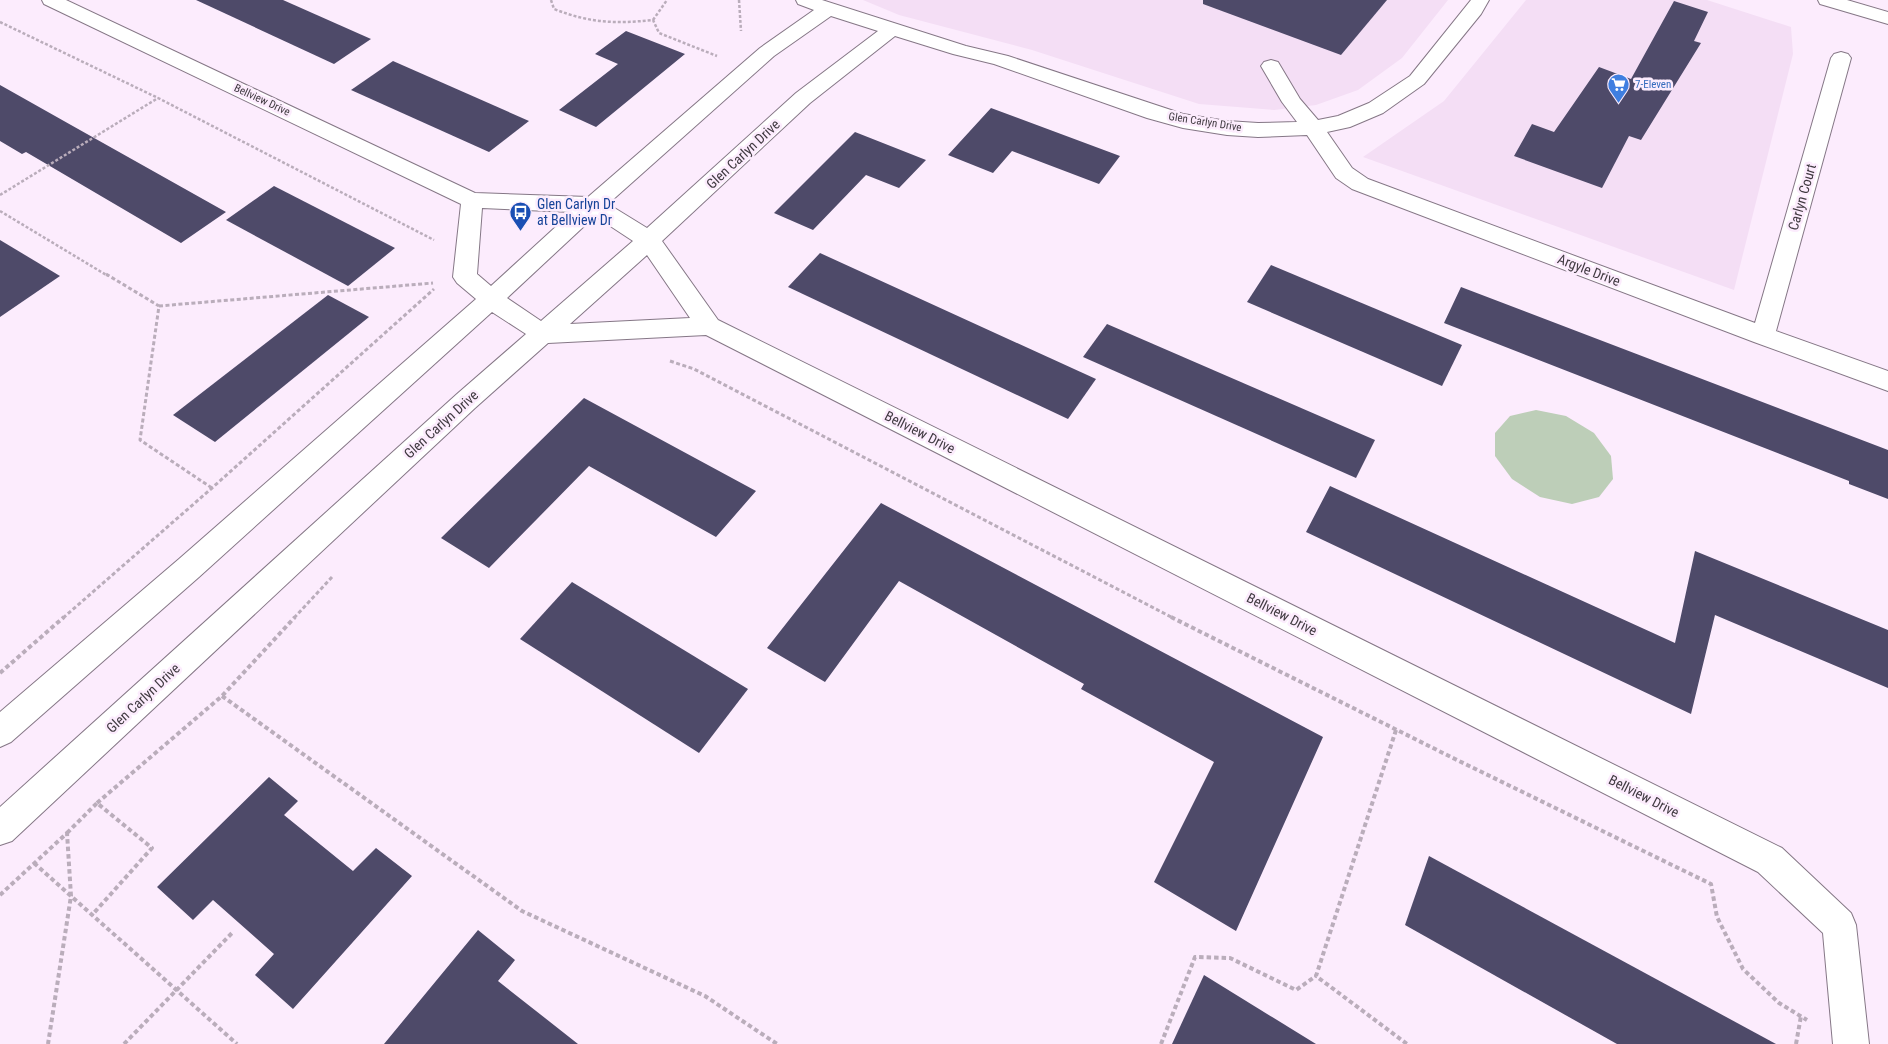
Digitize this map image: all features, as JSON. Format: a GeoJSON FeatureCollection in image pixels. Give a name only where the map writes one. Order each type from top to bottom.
{"type":"FeatureCollection","features":[{"type":"Feature","properties":{"kind":"street","name":"Bellview Drive"},"geometry":{"type":"LineString","coordinates":[[51,0],[472,200],[592,205],[649,240],[709,326],[1770,860],[1839,925],[1851,1044]]}},
{"type":"Feature","properties":{"kind":"street","name":"Glen Carlyn Drive"},"geometry":{"type":"LineString","coordinates":[[805,0],[828,9],[960,50],[1001,60],[1154,113],[1183,121],[1250,129],[1313,128],[1342,122],[1376,108],[1417,80],[1432,64],[1480,0]]}},
{"type":"Feature","properties":{"kind":"street"},"geometry":{"type":"LineString","coordinates":[[1827,0],[1888,18]]}},
{"type":"Feature","properties":{"kind":"street"},"geometry":{"type":"LineString","coordinates":[[0,732],[189,568],[491,299],[592,205],[767,52],[828,9]]}},
{"type":"Feature","properties":{"kind":"street","name":"Glen Carlyn Drive"},"geometry":{"type":"LineString","coordinates":[[0,829],[466,401],[649,240],[803,98],[892,29]]}},
{"type":"Feature","properties":{"kind":"street","name":"Carlyn Court"},"geometry":{"type":"LineString","coordinates":[[1764,336],[1841,58]]}},
{"type":"Feature","properties":{"kind":"street","name":"Argyle Drive"},"geometry":{"type":"LineString","coordinates":[[1271,66],[1292,102],[1313,128],[1344,173],[1360,184],[1764,336],[1888,380]]}},
{"type":"Feature","properties":{"kind":"street"},"geometry":{"type":"LineString","coordinates":[[472,200],[465,277],[491,299],[543,334]]}},
{"type":"Feature","properties":{"kind":"street","name":"Bellview Drive"},"geometry":{"type":"LineString","coordinates":[[543,334],[709,326]]}},
{"type":"Feature","properties":{"kind":"path"},"geometry":{"type":"LineString","coordinates":[[551,0],[554,9],[580,20],[612,24],[652,20],[667,0]]}},
{"type":"Feature","properties":{"kind":"path"},"geometry":{"type":"LineString","coordinates":[[737,36],[742,29],[739,0]]}},
{"type":"Feature","properties":{"kind":"path"},"geometry":{"type":"LineString","coordinates":[[652,20],[659,33],[722,58]]}},
{"type":"Feature","properties":{"kind":"path"},"geometry":{"type":"LineString","coordinates":[[0,22],[158,98],[439,242]]}},
{"type":"Feature","properties":{"kind":"path"},"geometry":{"type":"LineString","coordinates":[[0,195],[158,98]]}},
{"type":"Feature","properties":{"kind":"path"},"geometry":{"type":"LineString","coordinates":[[0,211],[159,306],[442,282]]}},
{"type":"Feature","properties":{"kind":"path"},"geometry":{"type":"LineString","coordinates":[[0,673],[212,488],[434,289]]}},
{"type":"Feature","properties":{"kind":"path"},"geometry":{"type":"LineString","coordinates":[[159,306],[140,440],[212,488]]}},
{"type":"Feature","properties":{"kind":"path"},"geometry":{"type":"LineString","coordinates":[[667,361],[694,369],[893,474],[1396,730],[1711,884],[1717,917],[1743,969],[1779,1003],[1808,1021]]}},
{"type":"Feature","properties":{"kind":"path"},"geometry":{"type":"LineString","coordinates":[[0,895],[68,833],[97,803],[222,696],[338,570]]}},
{"type":"Feature","properties":{"kind":"path"},"geometry":{"type":"LineString","coordinates":[[222,696],[522,911],[705,996],[777,1044]]}},
{"type":"Feature","properties":{"kind":"path"},"geometry":{"type":"LineString","coordinates":[[1161,1044],[1196,957],[1230,958],[1296,990],[1316,976],[1396,730]]}},
{"type":"Feature","properties":{"kind":"path"},"geometry":{"type":"LineString","coordinates":[[92,915],[152,848],[97,803]]}},
{"type":"Feature","properties":{"kind":"path"},"geometry":{"type":"LineString","coordinates":[[48,1044],[71,896],[68,833]]}},
{"type":"Feature","properties":{"kind":"path"},"geometry":{"type":"LineString","coordinates":[[34,863],[175,991],[237,1044]]}},
{"type":"Feature","properties":{"kind":"path"},"geometry":{"type":"LineString","coordinates":[[124,1044],[232,933]]}},
{"type":"Feature","properties":{"kind":"path"},"geometry":{"type":"LineString","coordinates":[[1316,976],[1407,1044]]}},
{"type":"Feature","properties":{"kind":"path"},"geometry":{"type":"LineString","coordinates":[[1796,1044],[1801,1016]]}},
{"type":"Feature","properties":{"kind":"shaded area"},"geometry":{"type":"Polygon","coordinates":[[[863,0],[1448,0],[1402,58],[1358,90],[1316,105],[1274,110],[1199,104],[1032,50],[899,15],[863,0]]]}},
{"type":"Feature","properties":{"kind":"shaded area"},"geometry":{"type":"Polygon","coordinates":[[[1526,0],[1707,0],[1791,27],[1793,54],[1734,290],[1363,157],[1444,101],[1526,0]]]}},
{"type":"Feature","properties":{"kind":"green space"},"geometry":{"type":"Polygon","coordinates":[[[1536,410],[1566,416],[1594,433],[1611,456],[1613,479],[1599,497],[1572,504],[1540,497],[1512,479],[1495,456],[1495,433],[1510,416],[1536,410]]]}},
{"type":"Feature","properties":{"kind":"building"},"geometry":{"type":"Polygon","coordinates":[[[196,0],[283,0],[371,39],[334,64],[196,0]]]}},
{"type":"Feature","properties":{"kind":"building"},"geometry":{"type":"Polygon","coordinates":[[[1203,0],[1387,0],[1341,55],[1203,4],[1203,0]]]}},
{"type":"Feature","properties":{"kind":"building"},"geometry":{"type":"Polygon","coordinates":[[[1674,1],[1708,12],[1694,41],[1701,43],[1641,140],[1629,136],[1602,188],[1514,156],[1532,124],[1554,132],[1599,67],[1631,79],[1674,1]]]}},
{"type":"Feature","properties":{"kind":"building"},"geometry":{"type":"Polygon","coordinates":[[[626,31],[685,54],[596,127],[559,110],[618,64],[595,54],[626,31]]]}},
{"type":"Feature","properties":{"kind":"building"},"geometry":{"type":"Polygon","coordinates":[[[393,61],[529,121],[489,152],[351,90],[393,61]]]}},
{"type":"Feature","properties":{"kind":"building"},"geometry":{"type":"Polygon","coordinates":[[[0,85],[226,212],[181,243],[26,152],[22,154],[0,141],[0,85]]]}},
{"type":"Feature","properties":{"kind":"building"},"geometry":{"type":"Polygon","coordinates":[[[991,108],[1120,156],[1099,184],[1012,151],[993,173],[948,155],[991,108]]]}},
{"type":"Feature","properties":{"kind":"building"},"geometry":{"type":"Polygon","coordinates":[[[855,132],[926,160],[899,188],[866,175],[813,230],[774,213],[855,132]]]}},
{"type":"Feature","properties":{"kind":"building"},"geometry":{"type":"Polygon","coordinates":[[[274,186],[395,248],[348,286],[226,220],[274,186]]]}},
{"type":"Feature","properties":{"kind":"building"},"geometry":{"type":"Polygon","coordinates":[[[0,240],[60,276],[0,317],[0,240]]]}},
{"type":"Feature","properties":{"kind":"building"},"geometry":{"type":"Polygon","coordinates":[[[820,253],[1096,379],[1068,419],[788,287],[820,253]]]}},
{"type":"Feature","properties":{"kind":"building"},"geometry":{"type":"Polygon","coordinates":[[[1271,265],[1462,345],[1442,386],[1247,302],[1271,265]]]}},
{"type":"Feature","properties":{"kind":"building"},"geometry":{"type":"Polygon","coordinates":[[[1461,287],[1888,450],[1888,499],[1849,484],[1849,481],[1444,323],[1461,287]]]}},
{"type":"Feature","properties":{"kind":"building"},"geometry":{"type":"Polygon","coordinates":[[[328,295],[369,317],[215,442],[173,415],[328,295]]]}},
{"type":"Feature","properties":{"kind":"building"},"geometry":{"type":"Polygon","coordinates":[[[1107,324],[1375,440],[1356,478],[1083,357],[1107,324]]]}},
{"type":"Feature","properties":{"kind":"building"},"geometry":{"type":"Polygon","coordinates":[[[584,398],[756,491],[716,537],[589,466],[489,568],[441,538],[584,398]]]}},
{"type":"Feature","properties":{"kind":"building"},"geometry":{"type":"Polygon","coordinates":[[[1330,486],[1675,643],[1695,551],[1888,630],[1888,688],[1715,615],[1691,714],[1306,532],[1330,486]]]}},
{"type":"Feature","properties":{"kind":"building"},"geometry":{"type":"Polygon","coordinates":[[[881,503],[1323,737],[1236,931],[1154,882],[1214,762],[1081,689],[1084,684],[899,581],[825,682],[767,648],[881,503]]]}},
{"type":"Feature","properties":{"kind":"building"},"geometry":{"type":"Polygon","coordinates":[[[572,582],[748,689],[699,753],[520,639],[572,582]]]}},
{"type":"Feature","properties":{"kind":"building"},"geometry":{"type":"Polygon","coordinates":[[[269,777],[298,801],[284,815],[353,871],[376,848],[412,876],[293,1009],[255,975],[274,954],[213,900],[193,920],[157,887],[269,777]]]}},
{"type":"Feature","properties":{"kind":"building"},"geometry":{"type":"Polygon","coordinates":[[[1429,856],[1776,1044],[1617,1044],[1405,925],[1429,856]]]}},
{"type":"Feature","properties":{"kind":"building"},"geometry":{"type":"Polygon","coordinates":[[[478,930],[515,960],[498,981],[578,1044],[384,1044],[478,930]]]}},
{"type":"Feature","properties":{"kind":"building"},"geometry":{"type":"Polygon","coordinates":[[[1204,975],[1316,1044],[1172,1044],[1204,975]]]}},
{"type":"Feature","properties":{"kind":"place","name":"7-Eleven"},"geometry":{"type":"Point","coordinates":[1619,103]}},
{"type":"Feature","properties":{"kind":"place","name":"Glen Carlyn Dr at Bellview Dr"},"geometry":{"type":"Point","coordinates":[521,231]}}]}
